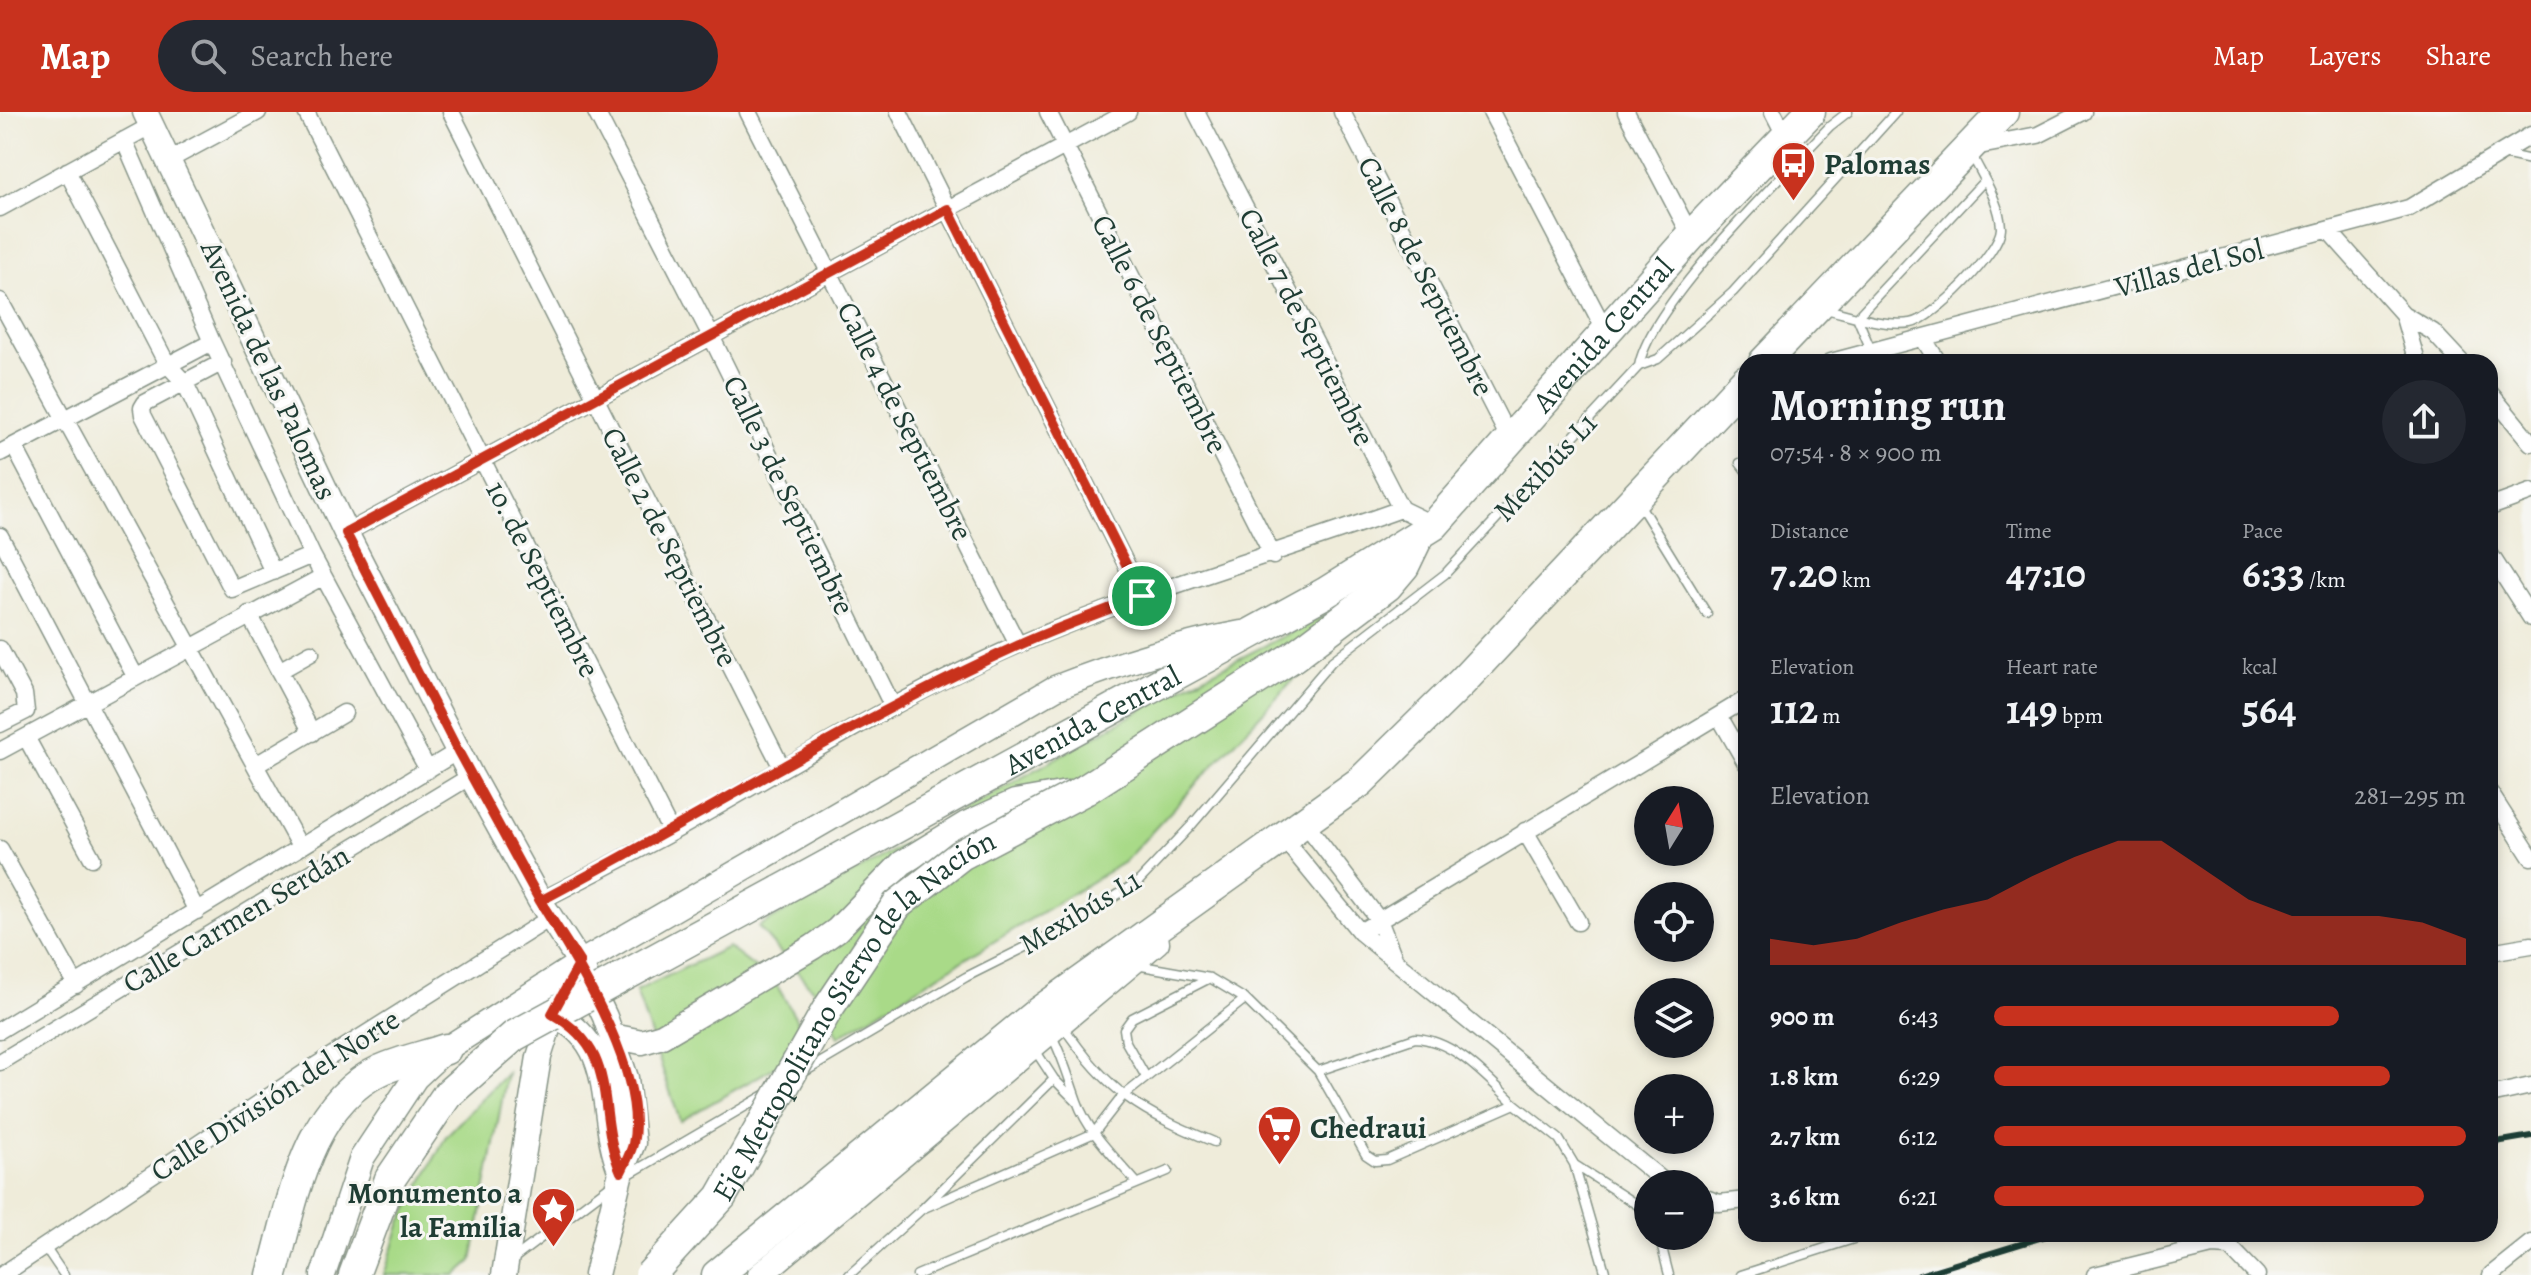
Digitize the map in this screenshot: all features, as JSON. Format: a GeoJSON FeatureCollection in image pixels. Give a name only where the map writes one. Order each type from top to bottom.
{"type":"FeatureCollection","features":[{"type":"Feature","properties":{"kind":"highway","name":"Avenida Central"},"geometry":{"type":"LineString","coordinates":[[354,1275],[390,1179],[447,1095],[514,1036],[1325,593],[1426,531],[1607,334],[1691,236],[1779,125],[1810,112]]}},
{"type":"Feature","properties":{"kind":"highway"},"geometry":{"type":"LineString","coordinates":[[1772,354],[2003,112]]}},
{"type":"Feature","properties":{"kind":"highway"},"geometry":{"type":"LineString","coordinates":[[717,1275],[1036,1014],[1360,782],[1440,704],[1738,390]]}},
{"type":"Feature","properties":{"kind":"highway","name":"Eje Metropolitano Siervo de la Nación"},"geometry":{"type":"LineString","coordinates":[[650,1275],[721,1197],[827,1010],[897,905],[961,855],[1085,790],[1294,656],[1387,586],[1426,531]]}},
{"type":"Feature","properties":{"kind":"highway"},"geometry":{"type":"LineString","coordinates":[[272,1275],[302,1168],[321,1127],[345,1098],[379,1071],[446,1049]]}},
{"type":"Feature","properties":{"kind":"highway"},"geometry":{"type":"LineString","coordinates":[[287,1275],[315,1183],[340,1129],[384,1087],[446,1049]]}},
{"type":"Feature","properties":{"kind":"main road","name":"Avenida de las Palomas"},"geometry":{"type":"LineString","coordinates":[[148,119],[346,533],[471,776],[545,909],[580,963],[612,1036],[632,1109],[633,1143],[620,1176],[596,1275]]}},
{"type":"Feature","properties":{"kind":"main road"},"geometry":{"type":"LineString","coordinates":[[323,1275],[362,1158],[415,1078],[446,1049],[580,963],[1055,688],[1113,665],[1187,643],[1251,631]]}},
{"type":"Feature","properties":{"kind":"main road"},"geometry":{"type":"LineString","coordinates":[[612,1036],[642,1042],[662,1036],[813,947],[837,930],[902,863],[966,824],[1015,802],[1085,790]]}},
{"type":"Feature","properties":{"kind":"main road"},"geometry":{"type":"LineString","coordinates":[[760,1275],[1246,865]]}},
{"type":"Feature","properties":{"kind":"main road"},"geometry":{"type":"LineString","coordinates":[[501,1272],[539,1057],[552,1014],[580,963]]}},
{"type":"Feature","properties":{"kind":"main road"},"geometry":{"type":"LineString","coordinates":[[514,1003],[552,1014],[573,1026],[589,1044],[599,1064],[608,1101],[613,1154],[620,1176]]}},
{"type":"Feature","properties":{"kind":"street"},"geometry":{"type":"LineString","coordinates":[[169,160],[258,112]]}},
{"type":"Feature","properties":{"kind":"street","name":"1o. de Septiembre"},"geometry":{"type":"LineString","coordinates":[[306,112],[671,832]]}},
{"type":"Feature","properties":{"kind":"street","name":"Calle 2 de Septiembre"},"geometry":{"type":"LineString","coordinates":[[451,112],[782,768]]}},
{"type":"Feature","properties":{"kind":"street","name":"Calle 3 de Septiembre"},"geometry":{"type":"LineString","coordinates":[[596,112],[712,338],[893,707]]}},
{"type":"Feature","properties":{"kind":"street","name":"Calle 4 de Septiembre"},"geometry":{"type":"LineString","coordinates":[[748,112],[1018,645]]}},
{"type":"Feature","properties":{"kind":"street"},"geometry":{"type":"LineString","coordinates":[[899,112],[1142,596]]}},
{"type":"Feature","properties":{"kind":"street","name":"Calle 6 de Septiembre"},"geometry":{"type":"LineString","coordinates":[[1048,112],[1273,556]]}},
{"type":"Feature","properties":{"kind":"street"},"geometry":{"type":"LineString","coordinates":[[346,533],[483,462],[1128,112]]}},
{"type":"Feature","properties":{"kind":"street","name":"Calle 7 de Septiembre"},"geometry":{"type":"LineString","coordinates":[[1196,112],[1401,509]]}},
{"type":"Feature","properties":{"kind":"street","name":"Calle 8 de Septiembre"},"geometry":{"type":"LineString","coordinates":[[1342,112],[1510,440]]}},
{"type":"Feature","properties":{"kind":"street"},"geometry":{"type":"LineString","coordinates":[[1491,112],[1607,334]]}},
{"type":"Feature","properties":{"kind":"street"},"geometry":{"type":"LineString","coordinates":[[1626,112],[1691,236]]}},
{"type":"Feature","properties":{"kind":"street"},"geometry":{"type":"LineString","coordinates":[[1969,148],[2038,135],[2083,112]]}},
{"type":"Feature","properties":{"kind":"street"},"geometry":{"type":"LineString","coordinates":[[0,208],[124,140],[148,119]]}},
{"type":"Feature","properties":{"kind":"street","name":"Villas del Sol"},"geometry":{"type":"LineString","coordinates":[[1858,354],[2409,208],[2531,135]]}},
{"type":"Feature","properties":{"kind":"street","name":"Avenida de las Palomas"},"geometry":{"type":"LineString","coordinates":[[124,140],[212,342],[322,577],[428,770]]}},
{"type":"Feature","properties":{"kind":"street"},"geometry":{"type":"LineString","coordinates":[[67,171],[167,364],[185,383],[273,572]]}},
{"type":"Feature","properties":{"kind":"street"},"geometry":{"type":"LineString","coordinates":[[2329,231],[2403,314],[2433,332],[2454,354]]}},
{"type":"Feature","properties":{"kind":"street"},"geometry":{"type":"LineString","coordinates":[[0,301],[300,847]]}},
{"type":"Feature","properties":{"kind":"street"},"geometry":{"type":"LineString","coordinates":[[2403,314],[2415,354]]}},
{"type":"Feature","properties":{"kind":"street"},"geometry":{"type":"LineString","coordinates":[[1923,338],[1933,354]]}},
{"type":"Feature","properties":{"kind":"street"},"geometry":{"type":"LineString","coordinates":[[135,676],[7,449],[212,342]]}},
{"type":"Feature","properties":{"kind":"street"},"geometry":{"type":"LineString","coordinates":[[223,362],[145,403],[143,415],[232,589],[312,555]]}},
{"type":"Feature","properties":{"kind":"street"},"geometry":{"type":"LineString","coordinates":[[2498,403],[2531,443]]}},
{"type":"Feature","properties":{"kind":"street"},"geometry":{"type":"LineString","coordinates":[[2498,504],[2531,492]]}},
{"type":"Feature","properties":{"kind":"street"},"geometry":{"type":"LineString","coordinates":[[1401,509],[1426,531]]}},
{"type":"Feature","properties":{"kind":"street","name":"Calle División del Norte"},"geometry":{"type":"LineString","coordinates":[[2,1275],[545,909],[671,832],[893,707],[1018,645],[1142,596],[1273,556],[1401,509]]}},
{"type":"Feature","properties":{"kind":"street"},"geometry":{"type":"LineString","coordinates":[[0,536],[197,911]]}},
{"type":"Feature","properties":{"kind":"street"},"geometry":{"type":"LineString","coordinates":[[2498,566],[2531,618]]}},
{"type":"Feature","properties":{"kind":"street"},"geometry":{"type":"LineString","coordinates":[[0,751],[322,577]]}},
{"type":"Feature","properties":{"kind":"street"},"geometry":{"type":"LineString","coordinates":[[250,583],[256,610],[279,671],[312,733]]}},
{"type":"Feature","properties":{"kind":"street"},"geometry":{"type":"LineString","coordinates":[[0,649],[24,694],[31,734],[92,858]]}},
{"type":"Feature","properties":{"kind":"street"},"geometry":{"type":"LineString","coordinates":[[279,671],[311,653]]}},
{"type":"Feature","properties":{"kind":"street"},"geometry":{"type":"LineString","coordinates":[[1360,932],[1738,704]]}},
{"type":"Feature","properties":{"kind":"street"},"geometry":{"type":"LineString","coordinates":[[0,724],[26,711]]}},
{"type":"Feature","properties":{"kind":"street"},"geometry":{"type":"LineString","coordinates":[[256,765],[344,713]]}},
{"type":"Feature","properties":{"kind":"street"},"geometry":{"type":"LineString","coordinates":[[1719,716],[1738,749]]}},
{"type":"Feature","properties":{"kind":"street","name":"Calle Carmen Serdán"},"geometry":{"type":"LineString","coordinates":[[0,1030],[458,751]]}},
{"type":"Feature","properties":{"kind":"street","name":"Calle Carmen Serdán"},"geometry":{"type":"LineString","coordinates":[[0,1062],[471,776]]}},
{"type":"Feature","properties":{"kind":"street"},"geometry":{"type":"LineString","coordinates":[[2498,805],[2531,857]]}},
{"type":"Feature","properties":{"kind":"street"},"geometry":{"type":"LineString","coordinates":[[1294,831],[1379,920],[1396,961]]}},
{"type":"Feature","properties":{"kind":"street"},"geometry":{"type":"LineString","coordinates":[[1294,831],[1360,932],[1650,1170]]}},
{"type":"Feature","properties":{"kind":"street"},"geometry":{"type":"LineString","coordinates":[[1525,831],[1578,922]]}},
{"type":"Feature","properties":{"kind":"street","name":"Calle Carmen Serdán"},"geometry":{"type":"LineString","coordinates":[[76,985],[300,847]]}},
{"type":"Feature","properties":{"kind":"street","name":"Calle Carmen Serdán"},"geometry":{"type":"LineString","coordinates":[[76,985],[300,847]]}},
{"type":"Feature","properties":{"kind":"street"},"geometry":{"type":"LineString","coordinates":[[0,849],[76,985]]}},
{"type":"Feature","properties":{"kind":"street"},"geometry":{"type":"LineString","coordinates":[[2498,951],[2531,945]]}},
{"type":"Feature","properties":{"kind":"street"},"geometry":{"type":"LineString","coordinates":[[2498,1093],[2531,1086]]}},
{"type":"Feature","properties":{"kind":"street"},"geometry":{"type":"LineString","coordinates":[[1714,1201],[1738,1201]]}},
{"type":"Feature","properties":{"kind":"street"},"geometry":{"type":"LineString","coordinates":[[2491,1275],[2531,1243]]}},
{"type":"Feature","properties":{"kind":"street"},"geometry":{"type":"LineString","coordinates":[[2095,1275],[2212,1246],[2230,1247],[2257,1275]]}},
{"type":"Feature","properties":{"kind":"lane","name":"Mexibús L1"},"geometry":{"type":"LineString","coordinates":[[1639,366],[1642,347],[1699,267],[1830,126],[1848,112]]}},
{"type":"Feature","properties":{"kind":"lane","name":"Mexibús L1"},"geometry":{"type":"LineString","coordinates":[[501,1272],[557,1223],[620,1176],[966,977],[1072,924],[1139,881],[1190,827],[1332,661],[1445,574],[1639,366],[1658,359],[1733,292],[1896,112]]}},
{"type":"Feature","properties":{"kind":"lane"},"geometry":{"type":"LineString","coordinates":[[1817,306],[1857,317],[1910,323],[1930,316],[1996,248],[2001,233],[1999,211],[1969,148]]}},
{"type":"Feature","properties":{"kind":"lane"},"geometry":{"type":"LineString","coordinates":[[2502,153],[2531,160]]}},
{"type":"Feature","properties":{"kind":"lane"},"geometry":{"type":"LineString","coordinates":[[1857,317],[1984,181]]}},
{"type":"Feature","properties":{"kind":"lane"},"geometry":{"type":"LineString","coordinates":[[1857,317],[1871,350]]}},
{"type":"Feature","properties":{"kind":"lane"},"geometry":{"type":"LineString","coordinates":[[1635,498],[1707,614]]}},
{"type":"Feature","properties":{"kind":"lane"},"geometry":{"type":"LineString","coordinates":[[1132,964],[1210,978],[1245,999],[1318,1071],[1366,1155],[1375,1161],[1387,1160],[1515,1104]]}},
{"type":"Feature","properties":{"kind":"lane"},"geometry":{"type":"LineString","coordinates":[[1146,1077],[1126,1042],[1124,1029],[1132,1018],[1210,978]]}},
{"type":"Feature","properties":{"kind":"lane"},"geometry":{"type":"LineString","coordinates":[[922,1209],[1094,1133],[1122,1097],[1245,999]]}},
{"type":"Feature","properties":{"kind":"lane"},"geometry":{"type":"LineString","coordinates":[[1048,1033],[1054,1079],[1077,1102]]}},
{"type":"Feature","properties":{"kind":"lane"},"geometry":{"type":"LineString","coordinates":[[1048,1033],[1082,1054],[1122,1097],[1157,1119],[1214,1142]]}},
{"type":"Feature","properties":{"kind":"lane"},"geometry":{"type":"LineString","coordinates":[[1048,1033],[1071,1075],[1077,1102],[1094,1133],[1137,1183]]}},
{"type":"Feature","properties":{"kind":"lane"},"geometry":{"type":"LineString","coordinates":[[1318,1071],[1415,1038],[1430,1039],[1480,1070],[1515,1104],[1559,1139],[1574,1164],[1606,1275]]}},
{"type":"Feature","properties":{"kind":"lane"},"geometry":{"type":"LineString","coordinates":[[849,1275],[922,1209],[1054,1079]]}},
{"type":"Feature","properties":{"kind":"lane"},"geometry":{"type":"LineString","coordinates":[[1574,1164],[1634,1203]]}},
{"type":"Feature","properties":{"kind":"lane"},"geometry":{"type":"LineString","coordinates":[[917,1275],[1168,1171]]}},
{"type":"Feature","properties":{"kind":"lane"},"geometry":{"type":"LineString","coordinates":[[1741,1275],[1844,1242]]}},
{"type":"Feature","properties":{"kind":"lane"},"geometry":{"type":"LineString","coordinates":[[45,1247],[64,1275]]}},
{"type":"Feature","properties":{"kind":"lane"},"geometry":{"type":"LineString","coordinates":[[1663,1250],[1669,1275]]}},
{"type":"Feature","properties":{"kind":"green space"},"geometry":{"type":"Polygon","coordinates":[[[1377,589],[1124,862],[838,1037],[822,1000],[758,927],[1171,693],[1377,589]]]}},
{"type":"Feature","properties":{"kind":"green space"},"geometry":{"type":"Polygon","coordinates":[[[728,947],[776,984],[812,1046],[680,1121],[636,991],[728,947]]]}},
{"type":"Feature","properties":{"kind":"green space"},"geometry":{"type":"Polygon","coordinates":[[[507,1073],[472,1261],[456,1275],[384,1275],[401,1222],[446,1136],[507,1073]]]}},
{"type":"Feature","properties":{"kind":"railway"},"geometry":{"type":"LineString","coordinates":[[2498,1142],[2531,1136]]}},
{"type":"Feature","properties":{"kind":"railway"},"geometry":{"type":"LineString","coordinates":[[1919,1275],[2027,1242]]}},
{"type":"Feature","properties":{"kind":"place","name":"Palomas"},"geometry":{"type":"Point","coordinates":[1793,203]}},
{"type":"Feature","properties":{"kind":"place","name":"Chedraui"},"geometry":{"type":"Point","coordinates":[1279,1167]}},
{"type":"Feature","properties":{"kind":"place","name":"Monumento a la Familia"},"geometry":{"type":"Point","coordinates":[553,1249]}},
{"type":"Feature","properties":{"kind":"route"},"geometry":{"type":"LineString","coordinates":[[1142,596],[948,209],[483,462],[346,533],[471,776],[540,901],[550,918],[580,963],[552,1014],[573,1026],[589,1044],[599,1064],[610,1115],[613,1154],[621,1172],[633,1143],[632,1109],[626,1078],[605,1017],[580,963],[540,901],[671,832],[893,707],[1018,645],[1142,596]]}}]}
